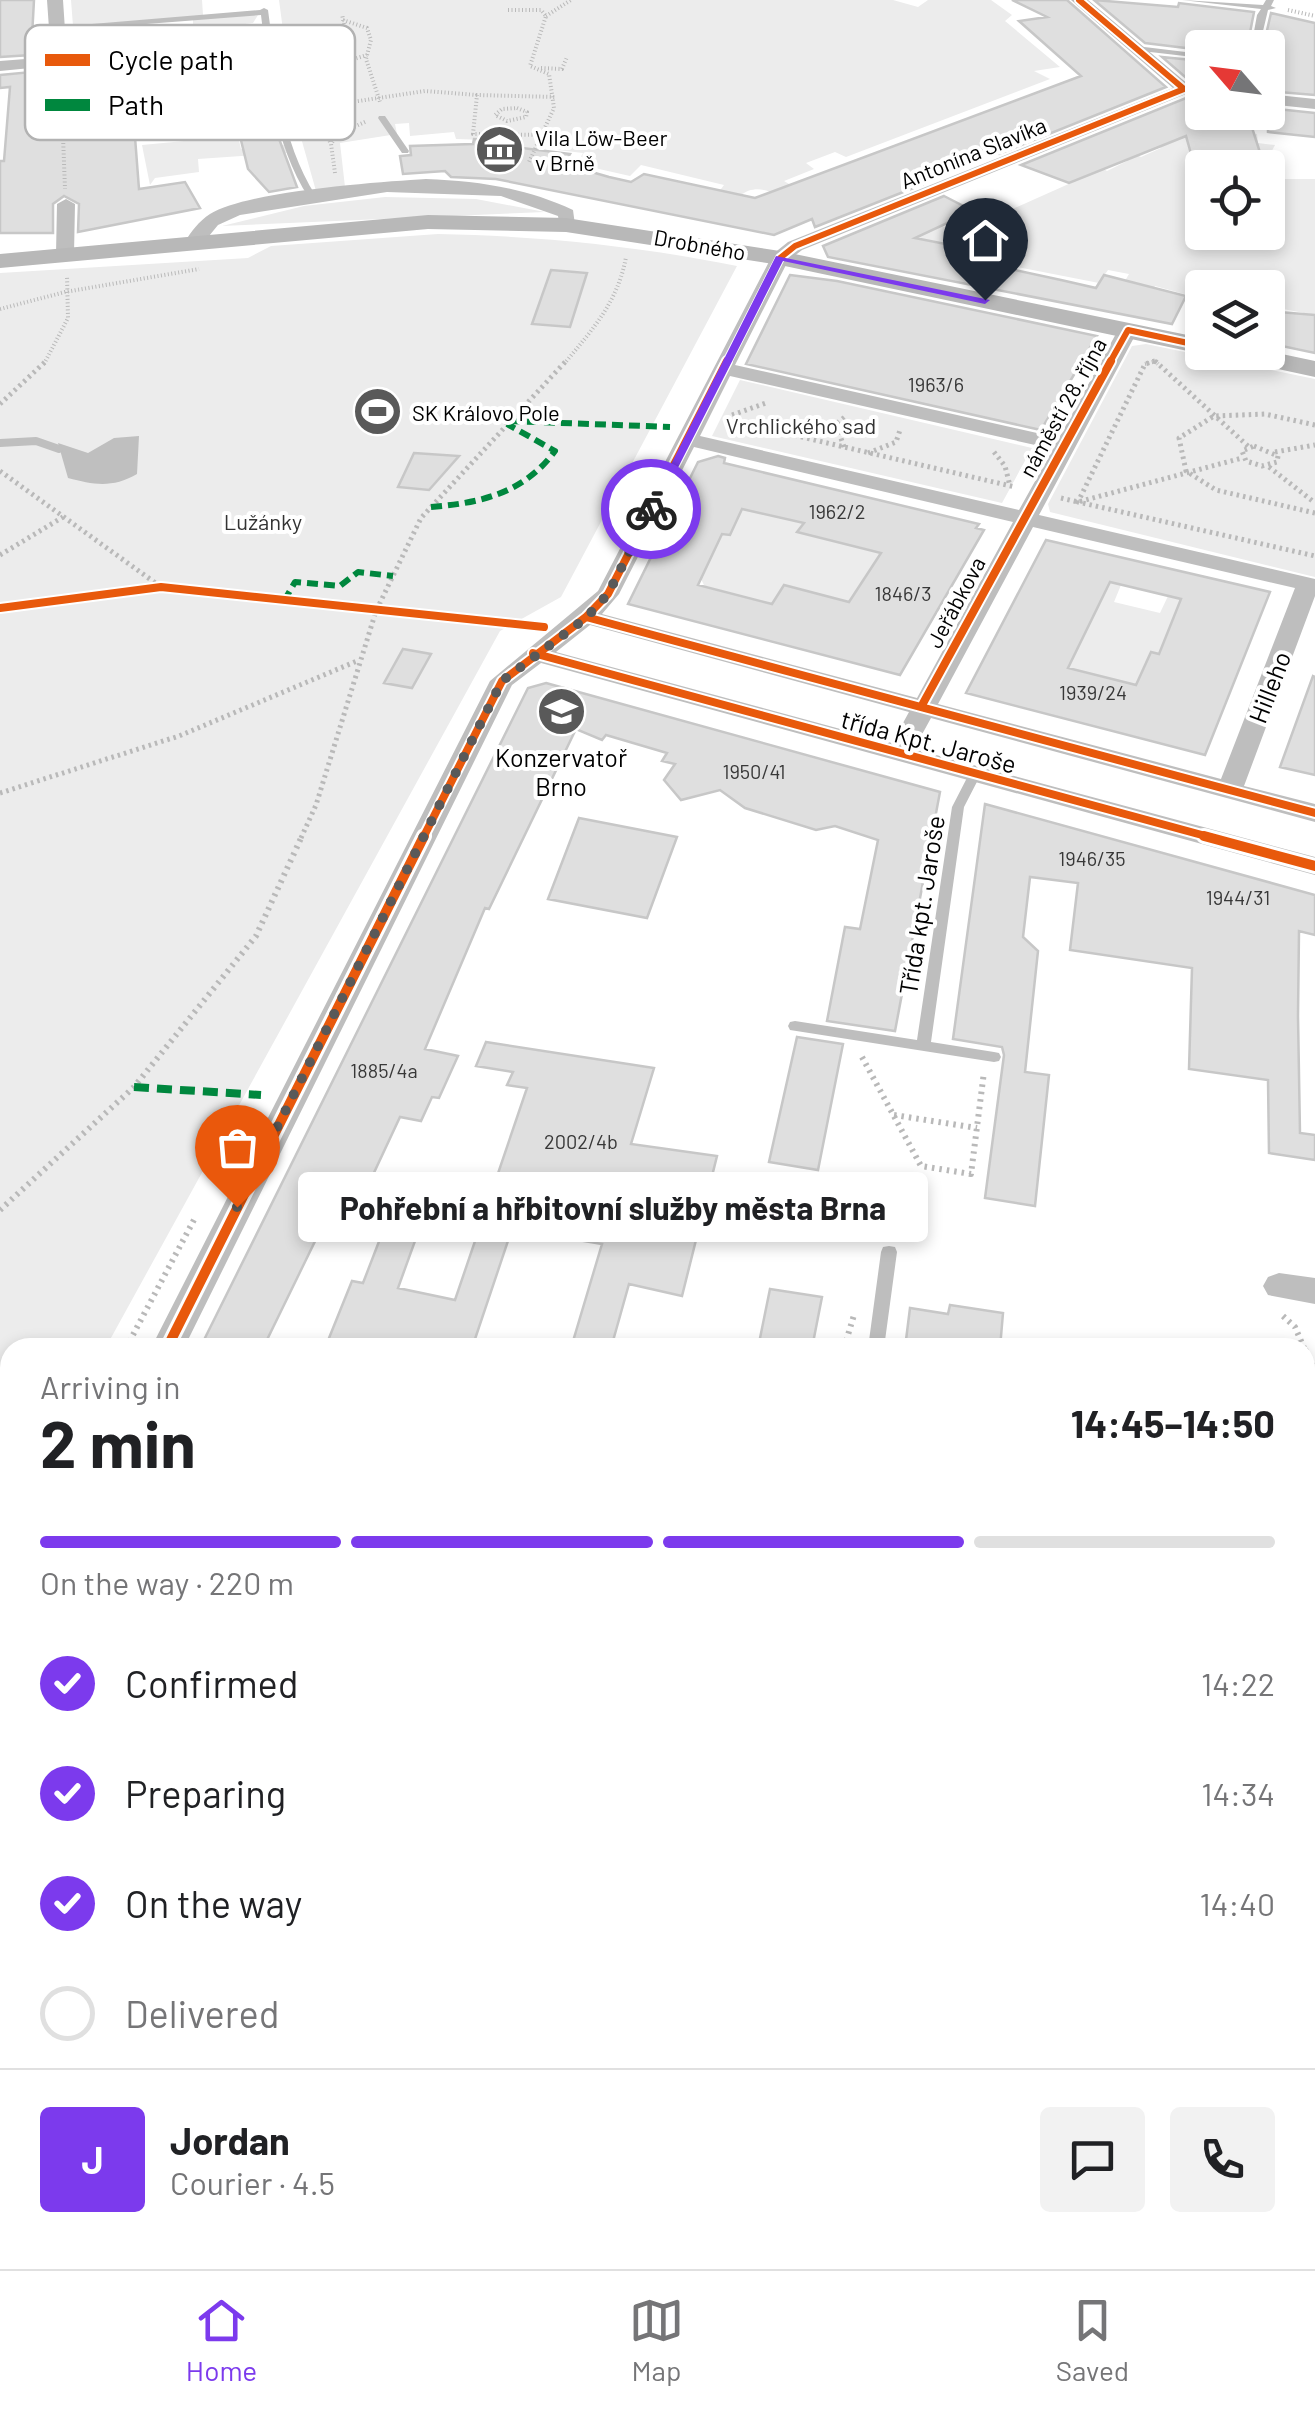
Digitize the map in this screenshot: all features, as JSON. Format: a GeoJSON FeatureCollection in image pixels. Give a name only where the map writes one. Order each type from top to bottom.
{"type":"FeatureCollection","features":[{"type":"Feature","properties":{"kind":"street"},"geometry":{"type":"LineString","coordinates":[[55,0],[56,25]]}},
{"type":"Feature","properties":{"kind":"street"},"geometry":{"type":"LineString","coordinates":[[1079,0],[1185,84]]}},
{"type":"Feature","properties":{"kind":"street"},"geometry":{"type":"LineString","coordinates":[[0,66],[25,64]]}},
{"type":"Feature","properties":{"kind":"street","name":"Antonína Slavíka"},"geometry":{"type":"LineString","coordinates":[[780,258],[795,246],[1185,93]]}},
{"type":"Feature","properties":{"kind":"street"},"geometry":{"type":"LineString","coordinates":[[1285,101],[1315,104]]}},
{"type":"Feature","properties":{"kind":"street","name":"Drobného"},"geometry":{"type":"LineString","coordinates":[[193,243],[220,216],[410,180],[548,202],[568,214],[566,225]]}},
{"type":"Feature","properties":{"kind":"street"},"geometry":{"type":"LineString","coordinates":[[65,254],[66,204]]}},
{"type":"Feature","properties":{"kind":"street","name":"Drobného"},"geometry":{"type":"LineString","coordinates":[[0,261],[428,222],[566,225],[780,258],[1128,330]]}},
{"type":"Feature","properties":{"kind":"street"},"geometry":{"type":"LineString","coordinates":[[172,1338],[502,681],[533,653],[586,618],[608,594],[780,258]]}},
{"type":"Feature","properties":{"kind":"street","name":"náměstí 28. října"},"geometry":{"type":"LineString","coordinates":[[1024,517],[1128,330],[1185,342]]}},
{"type":"Feature","properties":{"kind":"street"},"geometry":{"type":"LineString","coordinates":[[1285,363],[1315,369]]}},
{"type":"Feature","properties":{"kind":"street"},"geometry":{"type":"LineString","coordinates":[[722,368],[1063,445]]}},
{"type":"Feature","properties":{"kind":"street"},"geometry":{"type":"LineString","coordinates":[[687,439],[1311,585]]}},
{"type":"Feature","properties":{"kind":"street","name":"Jeřábkova"},"geometry":{"type":"LineString","coordinates":[[922,706],[1024,517]]}},
{"type":"Feature","properties":{"kind":"street","name":"Hilleho"},"geometry":{"type":"LineString","coordinates":[[1230,790],[1311,585]]}},
{"type":"Feature","properties":{"kind":"street","name":"třída Kpt. Jaroše"},"geometry":{"type":"LineString","coordinates":[[586,618],[1315,813]]}},
{"type":"Feature","properties":{"kind":"street","name":"třída Kpt. Jaroše"},"geometry":{"type":"LineString","coordinates":[[533,653],[1315,866]]}},
{"type":"Feature","properties":{"kind":"street","name":"třída Kpt. Jaroše"},"geometry":{"type":"LineString","coordinates":[[899,753],[922,706]]}},
{"type":"Feature","properties":{"kind":"street"},"geometry":{"type":"LineString","coordinates":[[1279,1286],[1315,1291]]}},
{"type":"Feature","properties":{"kind":"lane"},"geometry":{"type":"LineString","coordinates":[[1186,0],[1269,5],[1261,30]]}},
{"type":"Feature","properties":{"kind":"lane"},"geometry":{"type":"LineString","coordinates":[[93,25],[264,11],[266,25]]}},
{"type":"Feature","properties":{"kind":"lane"},"geometry":{"type":"LineString","coordinates":[[1136,48],[1185,54]]}},
{"type":"Feature","properties":{"kind":"lane"},"geometry":{"type":"LineString","coordinates":[[382,118],[405,151]]}},
{"type":"Feature","properties":{"kind":"lane"},"geometry":{"type":"LineString","coordinates":[[288,140],[298,175],[312,196]]}},
{"type":"Feature","properties":{"kind":"lane","name":"Třída kpt. Jaroše"},"geometry":{"type":"LineString","coordinates":[[923,1046],[958,807],[975,774]]}},
{"type":"Feature","properties":{"kind":"lane"},"geometry":{"type":"LineString","coordinates":[[795,1026],[990,1056]]}},
{"type":"Feature","properties":{"kind":"lane"},"geometry":{"type":"LineString","coordinates":[[877,1338],[889,1252]]}},
{"type":"Feature","properties":{"kind":"path"},"geometry":{"type":"LineString","coordinates":[[568,57],[562,69],[530,66],[546,16],[572,0]]}},
{"type":"Feature","properties":{"kind":"path"},"geometry":{"type":"LineString","coordinates":[[508,10],[525,7],[546,16]]}},
{"type":"Feature","properties":{"kind":"path"},"geometry":{"type":"LineString","coordinates":[[1292,10],[1315,16]]}},
{"type":"Feature","properties":{"kind":"path"},"geometry":{"type":"LineString","coordinates":[[344,25],[342,17],[367,28],[371,40],[367,56],[380,98],[382,118],[355,126]]}},
{"type":"Feature","properties":{"kind":"path"},"geometry":{"type":"LineString","coordinates":[[355,59],[367,56]]}},
{"type":"Feature","properties":{"kind":"path"},"geometry":{"type":"LineString","coordinates":[[529,162],[556,98],[549,74],[539,68]]}},
{"type":"Feature","properties":{"kind":"path"},"geometry":{"type":"LineString","coordinates":[[355,102],[425,91],[556,98]]}},
{"type":"Feature","properties":{"kind":"path"},"geometry":{"type":"LineString","coordinates":[[477,95],[473,134],[543,135]]}},
{"type":"Feature","properties":{"kind":"path"},"geometry":{"type":"LineString","coordinates":[[512,107],[514,96]]}},
{"type":"Feature","properties":{"kind":"path"},"geometry":{"type":"LineString","coordinates":[[520,120],[503,120],[496,113],[512,107],[527,112],[520,120],[520,134]]}},
{"type":"Feature","properties":{"kind":"path"},"geometry":{"type":"LineString","coordinates":[[492,134],[503,120]]}},
{"type":"Feature","properties":{"kind":"path"},"geometry":{"type":"LineString","coordinates":[[63,140],[66,204]]}},
{"type":"Feature","properties":{"kind":"path"},"geometry":{"type":"LineString","coordinates":[[329,140],[337,189]]}},
{"type":"Feature","properties":{"kind":"path"},"geometry":{"type":"LineString","coordinates":[[331,144],[336,140]]}},
{"type":"Feature","properties":{"kind":"path"},"geometry":{"type":"LineString","coordinates":[[0,404],[38,372],[61,343],[71,320],[65,292],[65,254]]}},
{"type":"Feature","properties":{"kind":"path"},"geometry":{"type":"LineString","coordinates":[[0,1210],[134,1087],[256,936],[316,806],[358,660],[420,518],[562,366],[606,312],[621,286],[626,256]]}},
{"type":"Feature","properties":{"kind":"path"},"geometry":{"type":"LineString","coordinates":[[0,308],[65,292],[199,269]]}},
{"type":"Feature","properties":{"kind":"path"},"geometry":{"type":"LineString","coordinates":[[1128,330],[1155,361],[1249,447],[1276,452],[1315,444]]}},
{"type":"Feature","properties":{"kind":"path"},"geometry":{"type":"LineString","coordinates":[[1078,502],[1145,364],[1165,360]]}},
{"type":"Feature","properties":{"kind":"path"},"geometry":{"type":"LineString","coordinates":[[844,448],[836,424],[858,412]]}},
{"type":"Feature","properties":{"kind":"path"},"geometry":{"type":"LineString","coordinates":[[700,413],[1315,556]]}},
{"type":"Feature","properties":{"kind":"path"},"geometry":{"type":"LineString","coordinates":[[1315,425],[1264,414],[1214,416],[1179,438],[1186,471],[1216,490],[1315,513]]}},
{"type":"Feature","properties":{"kind":"path"},"geometry":{"type":"LineString","coordinates":[[867,453],[896,442],[900,431],[897,422]]}},
{"type":"Feature","properties":{"kind":"path"},"geometry":{"type":"LineString","coordinates":[[1242,458],[1242,452],[1249,447]]}},
{"type":"Feature","properties":{"kind":"path"},"geometry":{"type":"LineString","coordinates":[[1268,466],[1278,459],[1276,452]]}},
{"type":"Feature","properties":{"kind":"path"},"geometry":{"type":"LineString","coordinates":[[1078,502],[1242,458],[1268,466],[1315,503]]}},
{"type":"Feature","properties":{"kind":"path"},"geometry":{"type":"LineString","coordinates":[[0,470],[161,587]]}},
{"type":"Feature","properties":{"kind":"path"},"geometry":{"type":"LineString","coordinates":[[0,555],[64,517]]}},
{"type":"Feature","properties":{"kind":"path"},"geometry":{"type":"LineString","coordinates":[[0,608],[161,587],[376,612],[544,626]]}},
{"type":"Feature","properties":{"kind":"path"},"geometry":{"type":"LineString","coordinates":[[0,792],[179,736],[358,660]]}},
{"type":"Feature","properties":{"kind":"path"},"geometry":{"type":"LineString","coordinates":[[850,1034],[921,1166],[971,1174],[990,1056]]}},
{"type":"Feature","properties":{"kind":"path"},"geometry":{"type":"LineString","coordinates":[[893,1115],[977,1128]]}},
{"type":"Feature","properties":{"kind":"green space"},"geometry":{"type":"Polygon","coordinates":[[[71,0],[202,0],[203,15],[258,15],[253,23],[237,25],[193,25],[193,18],[73,25],[71,0]]]}},
{"type":"Feature","properties":{"kind":"green space"},"geometry":{"type":"Polygon","coordinates":[[[279,0],[893,0],[918,7],[928,0],[991,0],[1012,15],[1005,21],[1060,67],[1034,71],[1050,79],[846,157],[835,152],[806,163],[814,169],[784,181],[796,188],[775,194],[757,189],[740,196],[718,193],[724,185],[641,165],[630,176],[577,164],[583,153],[549,149],[556,136],[544,150],[514,147],[515,141],[456,139],[454,132],[410,136],[409,123],[395,124],[397,134],[340,143],[345,187],[316,191],[302,140],[355,140],[355,25],[282,25],[279,0]]]}},
{"type":"Feature","properties":{"kind":"green space"},"geometry":{"type":"Polygon","coordinates":[[[1185,127],[1257,134],[1258,143],[1275,145],[1272,150],[1185,150],[1185,250],[1285,250],[1285,179],[1315,179],[1315,315],[1285,309],[1285,270],[1185,270],[1185,294],[1155,286],[1151,292],[1122,286],[1129,274],[1108,270],[1099,283],[899,244],[941,225],[946,228],[982,208],[999,215],[1091,174],[1097,165],[1107,171],[1127,161],[1119,156],[1128,151],[1141,157],[1161,148],[1150,142],[1185,127]]]}},
{"type":"Feature","properties":{"kind":"green space"},"geometry":{"type":"Polygon","coordinates":[[[239,140],[241,149],[284,145],[287,153],[198,159],[199,172],[155,178],[150,185],[142,145],[239,140]]]}},
{"type":"Feature","properties":{"kind":"green space"},"geometry":{"type":"Polygon","coordinates":[[[385,197],[476,199],[545,212],[222,226],[304,206],[385,197]]]}},
{"type":"Feature","properties":{"kind":"green space","name":"Lužánky"},"geometry":{"type":"Polygon","coordinates":[[[438,234],[514,237],[589,243],[737,266],[561,597],[500,631],[111,1338],[0,1338],[0,273],[248,258],[271,246],[438,234]]]}},
{"type":"Feature","properties":{"kind":"green space"},"geometry":{"type":"Polygon","coordinates":[[[1146,344],[1185,352],[1185,370],[1272,370],[1315,379],[1315,577],[1050,512],[1048,504],[1132,346],[1146,344]]]}},
{"type":"Feature","properties":{"kind":"green space","name":"Vrchlického sad"},"geometry":{"type":"Polygon","coordinates":[[[740,380],[1032,448],[1002,503],[712,436],[740,380]]]}},
{"type":"Feature","properties":{"kind":"green space"},"geometry":{"type":"Polygon","coordinates":[[[731,508],[809,514],[798,532],[836,542],[885,532],[877,610],[771,605],[705,587],[701,579],[718,533],[730,535],[731,508]]]}},
{"type":"Feature","properties":{"kind":"green space"},"geometry":{"type":"Polygon","coordinates":[[[1110,582],[1121,585],[1114,602],[1160,613],[1168,596],[1181,599],[1162,655],[1151,652],[1147,660],[1157,695],[1083,672],[1077,683],[1051,658],[1081,627],[1087,629],[1110,582]]]}},
{"type":"Feature","properties":{"kind":"shaded area"},"geometry":{"type":"Polygon","coordinates":[[[139,436],[137,474],[103,484],[68,478],[58,443],[88,453],[114,438],[139,436]]]}},
{"type":"Feature","properties":{"kind":"building"},"geometry":{"type":"Polygon","coordinates":[[[0,0],[34,0],[33,25],[25,25],[25,55],[0,57],[0,0]]]}},
{"type":"Feature","properties":{"kind":"building"},"geometry":{"type":"Polygon","coordinates":[[[1012,0],[1067,0],[1166,87],[999,154],[987,148],[908,178],[921,185],[815,227],[812,219],[774,235],[496,179],[451,177],[445,171],[403,174],[400,156],[411,155],[410,146],[473,144],[474,139],[516,141],[514,147],[570,154],[564,164],[609,177],[631,182],[644,174],[755,198],[1081,76],[1019,21],[1047,17],[1012,0]]]}},
{"type":"Feature","properties":{"kind":"building"},"geometry":{"type":"Polygon","coordinates":[[[1094,0],[1178,7],[1179,3],[1254,12],[1250,30],[1185,30],[1185,48],[1145,43],[1094,0]]]}},
{"type":"Feature","properties":{"kind":"building"},"geometry":{"type":"Polygon","coordinates":[[[1271,13],[1315,23],[1315,95],[1285,92],[1285,30],[1267,30],[1271,13]]]}},
{"type":"Feature","properties":{"kind":"building"},"geometry":{"type":"Polygon","coordinates":[[[1162,57],[1185,59],[1185,77],[1162,57]]]}},
{"type":"Feature","properties":{"kind":"building"},"geometry":{"type":"Polygon","coordinates":[[[25,73],[25,140],[135,140],[139,189],[185,182],[200,208],[78,232],[79,204],[64,196],[53,204],[53,233],[0,233],[0,161],[4,161],[10,87],[0,88],[0,75],[25,73]]]}},
{"type":"Feature","properties":{"kind":"building"},"geometry":{"type":"Polygon","coordinates":[[[1185,98],[1185,130],[1253,130],[1259,150],[1190,150],[1186,136],[1069,183],[1021,165],[1185,98]]]}},
{"type":"Feature","properties":{"kind":"building"},"geometry":{"type":"Polygon","coordinates":[[[1285,110],[1315,113],[1315,137],[1268,132],[1285,130],[1285,110]]]}},
{"type":"Feature","properties":{"kind":"building"},"geometry":{"type":"Polygon","coordinates":[[[241,140],[279,140],[297,187],[269,192],[248,169],[241,140]]]}},
{"type":"Feature","properties":{"kind":"building"},"geometry":{"type":"Polygon","coordinates":[[[944,196],[973,211],[915,238],[976,250],[968,260],[1096,288],[1104,275],[1185,298],[1172,324],[828,257],[823,246],[944,196]]]}},
{"type":"Feature","properties":{"kind":"building"},"geometry":{"type":"Polygon","coordinates":[[[551,270],[587,273],[570,327],[532,324],[551,270]]]}},
{"type":"Feature","properties":{"kind":"building"},"geometry":{"type":"Polygon","coordinates":[[[790,275],[837,281],[1097,336],[1041,430],[746,364],[790,275]]]}},
{"type":"Feature","properties":{"kind":"building"},"geometry":{"type":"Polygon","coordinates":[[[1285,312],[1315,315],[1315,353],[1285,347],[1285,312]]]}},
{"type":"Feature","properties":{"kind":"building"},"geometry":{"type":"Polygon","coordinates":[[[414,453],[459,456],[429,490],[398,487],[414,453]]]}},
{"type":"Feature","properties":{"kind":"building"},"geometry":{"type":"Polygon","coordinates":[[[718,456],[725,458],[724,463],[979,524],[976,528],[984,530],[900,675],[628,604],[698,462],[718,456]],[[742,509],[730,535],[722,534],[698,585],[772,604],[784,585],[849,602],[881,553],[797,532],[804,523],[742,509]]]}},
{"type":"Feature","properties":{"kind":"building"},"geometry":{"type":"Polygon","coordinates":[[[1046,540],[1270,592],[1205,755],[966,693],[1046,540]],[[1110,582],[1068,668],[1136,685],[1151,652],[1159,654],[1181,599],[1110,582]]]}},
{"type":"Feature","properties":{"kind":"building"},"geometry":{"type":"Polygon","coordinates":[[[403,649],[431,654],[412,688],[384,683],[403,649]]]}},
{"type":"Feature","properties":{"kind":"building"},"geometry":{"type":"Polygon","coordinates":[[[1315,677],[1315,775],[1280,767],[1315,677]]]}},
{"type":"Feature","properties":{"kind":"building"},"geometry":{"type":"Polygon","coordinates":[[[546,683],[940,792],[895,1031],[827,1021],[845,927],[860,929],[878,840],[835,826],[816,830],[745,808],[720,790],[681,800],[664,780],[675,764],[662,761],[667,753],[606,735],[602,740],[576,729],[489,909],[485,908],[425,1049],[458,1056],[439,1098],[432,1097],[421,1121],[400,1117],[364,1194],[340,1190],[268,1338],[205,1338],[528,688],[546,683]]]}},
{"type":"Feature","properties":{"kind":"building"},"geometry":{"type":"Polygon","coordinates":[[[985,804],[1315,895],[1315,935],[1299,931],[1298,1016],[1300,1133],[1315,1135],[1315,1160],[1269,1153],[1268,1080],[1189,1069],[1192,968],[1070,950],[1078,883],[1030,877],[1023,937],[1038,951],[1025,1072],[1049,1075],[1035,1206],[985,1198],[1004,1055],[1002,1047],[953,1039],[985,804]]]}},
{"type":"Feature","properties":{"kind":"building"},"geometry":{"type":"Polygon","coordinates":[[[579,818],[677,837],[647,918],[548,899],[579,818]]]}},
{"type":"Feature","properties":{"kind":"building"},"geometry":{"type":"Polygon","coordinates":[[[797,1037],[843,1044],[818,1170],[769,1162],[797,1037]]]}},
{"type":"Feature","properties":{"kind":"building"},"geometry":{"type":"Polygon","coordinates":[[[486,1042],[654,1068],[631,1144],[717,1156],[682,1296],[629,1284],[614,1338],[574,1338],[602,1244],[512,1229],[475,1338],[329,1338],[352,1281],[363,1283],[395,1200],[428,1205],[398,1288],[455,1300],[527,1088],[507,1085],[513,1072],[476,1066],[486,1042]]]}},
{"type":"Feature","properties":{"kind":"building"},"geometry":{"type":"Polygon","coordinates":[[[770,1289],[822,1297],[814,1338],[760,1338],[770,1289]]]}},
{"type":"Feature","properties":{"kind":"building"},"geometry":{"type":"Polygon","coordinates":[[[950,1305],[1003,1313],[1001,1338],[906,1338],[910,1308],[948,1314],[950,1305]]]}},
{"type":"Feature","properties":{"kind":"waterway"},"geometry":{"type":"LineString","coordinates":[[0,443],[36,441],[59,449]]}},
{"type":"Feature","properties":{"kind":"marked path"},"geometry":{"type":"LineString","coordinates":[[510,421],[670,427]]}},
{"type":"Feature","properties":{"kind":"marked path"},"geometry":{"type":"LineString","coordinates":[[431,507],[501,495],[517,488],[544,466],[555,451],[507,424]]}},
{"type":"Feature","properties":{"kind":"marked path"},"geometry":{"type":"LineString","coordinates":[[284,601],[295,582],[340,586],[358,572],[393,576]]}},
{"type":"Feature","properties":{"kind":"marked path"},"geometry":{"type":"LineString","coordinates":[[134,1087],[261,1095]]}},
{"type":"Feature","properties":{"kind":"cycle path"},"geometry":{"type":"LineString","coordinates":[[172,1338],[502,681],[586,617],[608,594],[780,258],[795,246],[1184,89],[1079,0]]}},
{"type":"Feature","properties":{"kind":"cycle path"},"geometry":{"type":"LineString","coordinates":[[921,707],[1128,330],[1185,342]]}},
{"type":"Feature","properties":{"kind":"cycle path"},"geometry":{"type":"LineString","coordinates":[[0,608],[161,587],[544,627]]}},
{"type":"Feature","properties":{"kind":"cycle path"},"geometry":{"type":"LineString","coordinates":[[586,617],[1315,813]]}},
{"type":"Feature","properties":{"kind":"cycle path"},"geometry":{"type":"LineString","coordinates":[[533,653],[1315,866]]}},
{"type":"Feature","properties":{"kind":"way so far"},"geometry":{"type":"LineString","coordinates":[[237,1207],[502,681],[533,653],[586,618],[608,594],[651,509]]}},
{"type":"Feature","properties":{"kind":"place","name":"Vila Löw-Beer v Brně"},"geometry":{"type":"Point","coordinates":[500,150]}},
{"type":"Feature","properties":{"kind":"place","name":"SK Královo Pole"},"geometry":{"type":"Point","coordinates":[377,412]}},
{"type":"Feature","properties":{"kind":"place","name":"Konzervatoř Brno"},"geometry":{"type":"Point","coordinates":[561,711]}},
{"type":"Feature","properties":{"kind":"place","name":"Pohřební a hřbitovní služby města Brna"},"geometry":{"type":"Point","coordinates":[237,1207]}},
{"type":"Feature","properties":{"kind":"route"},"geometry":{"type":"LineString","coordinates":[[651,509],[780,258],[985,300]]}}]}
